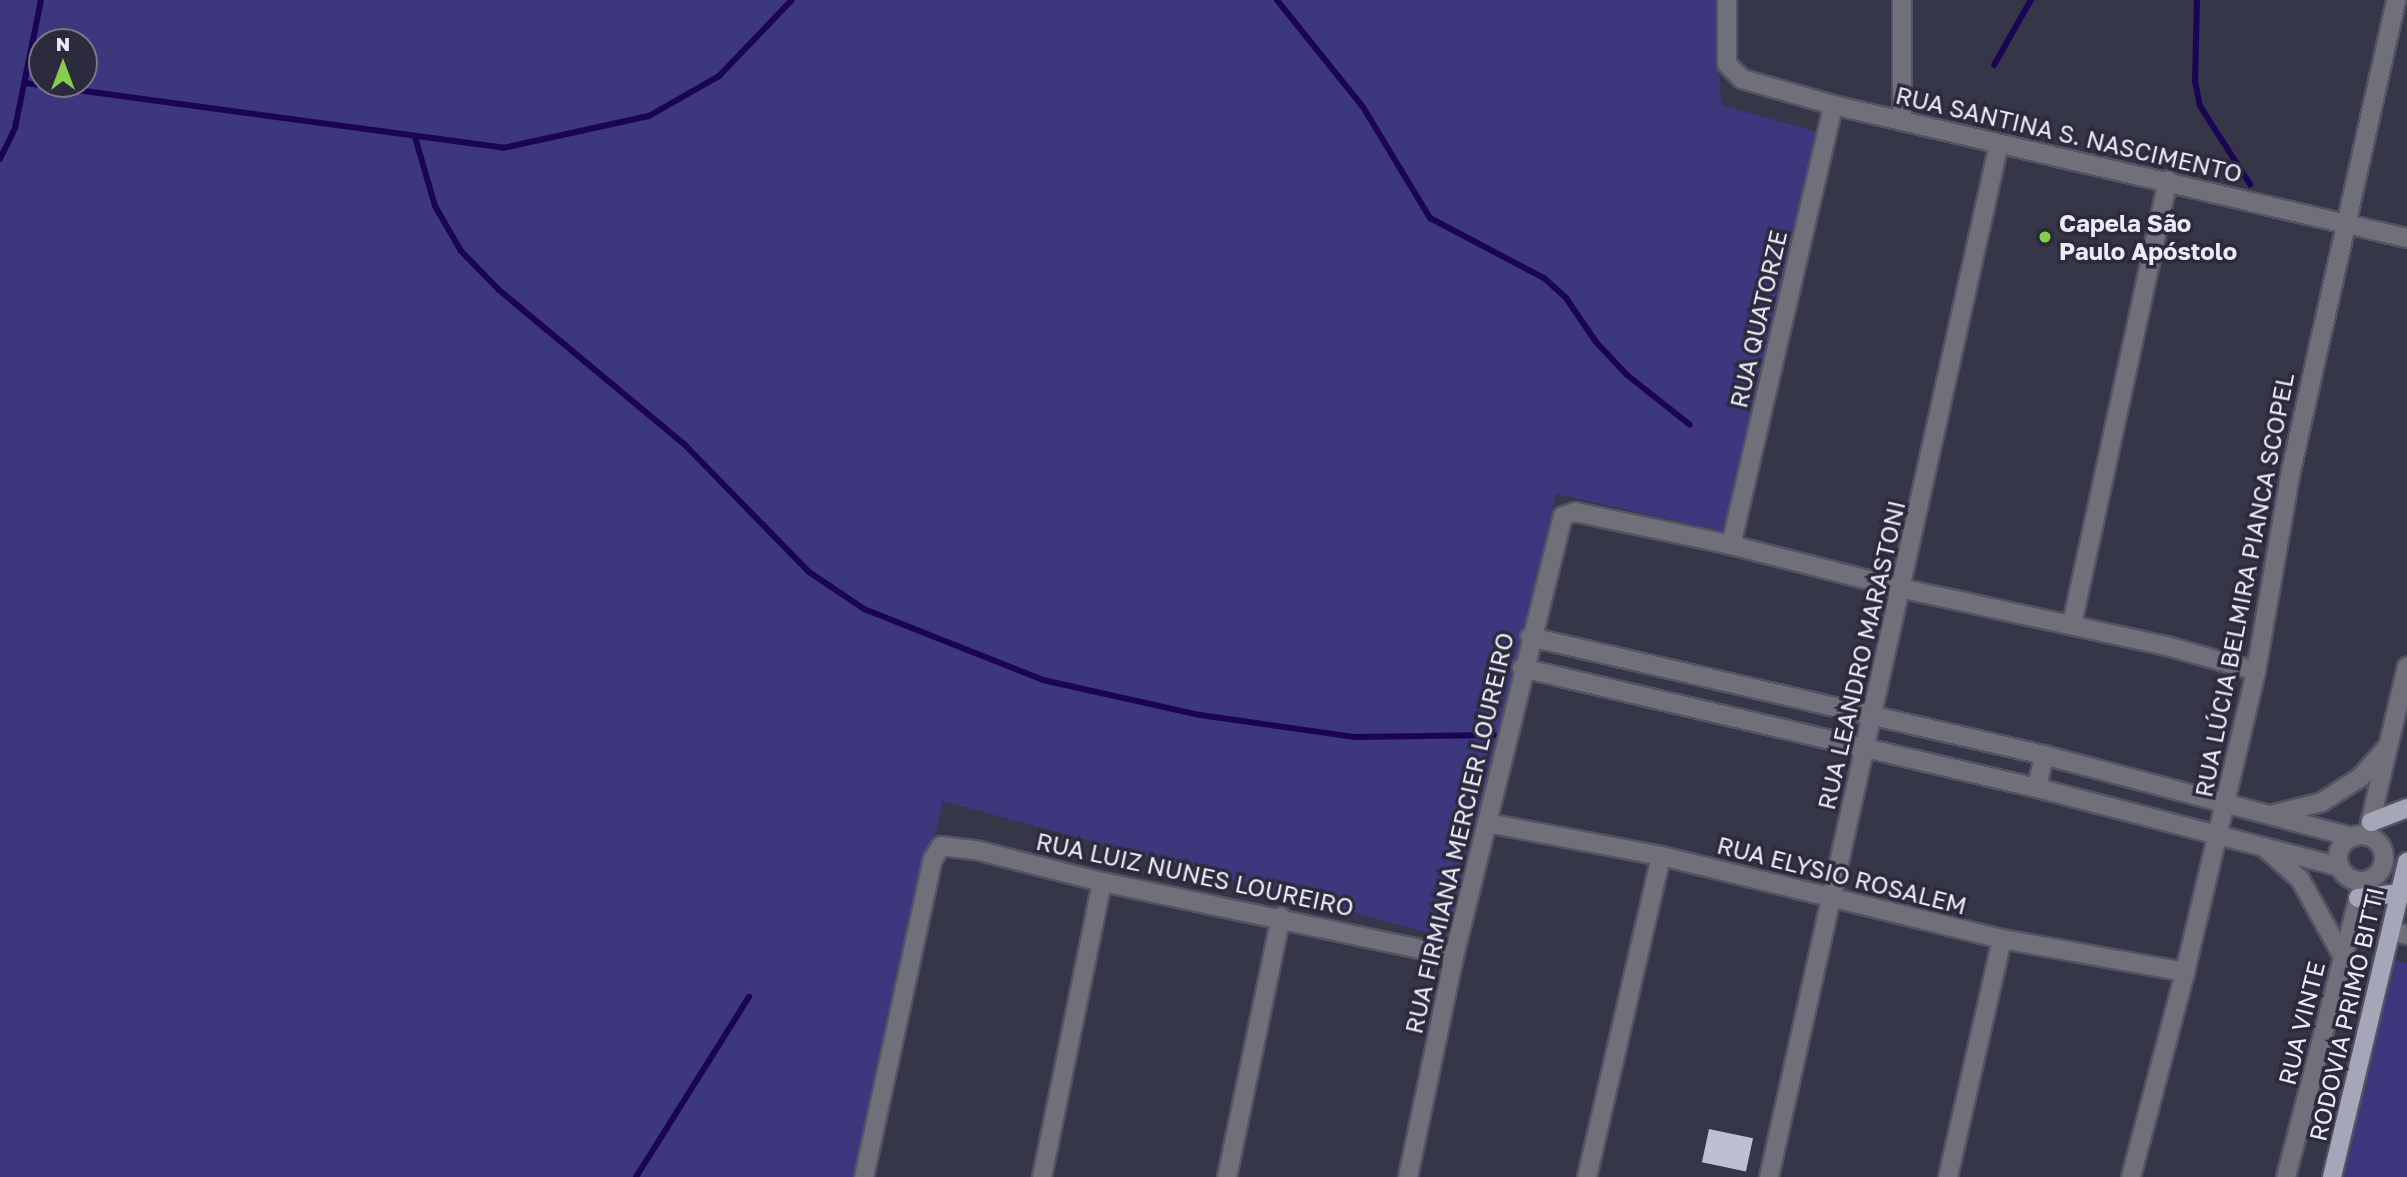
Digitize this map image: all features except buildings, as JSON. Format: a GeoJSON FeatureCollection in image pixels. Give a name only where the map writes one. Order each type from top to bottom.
{"type":"FeatureCollection","features":[{"type":"Feature","properties":{"kind":"main road"},"geometry":{"type":"LineString","coordinates":[[2364,832],[2407,808]]}},
{"type":"Feature","properties":{"kind":"main road","name":"RODOVIA PRIMO BITTI"},"geometry":{"type":"LineString","coordinates":[[2332,1177],[2399,933],[2400,894],[2407,862]]}},
{"type":"Feature","properties":{"kind":"main road"},"geometry":{"type":"LineString","coordinates":[[2360,890],[2400,894]]}},
{"type":"Feature","properties":{"kind":"street","name":"RUA SANTINA S. NASCIMENTO"},"geometry":{"type":"LineString","coordinates":[[1727,0],[1727,64],[1742,79],[1833,105],[2168,180],[2343,225],[2407,237]]}},
{"type":"Feature","properties":{"kind":"street"},"geometry":{"type":"LineString","coordinates":[[1902,0],[1902,121]]}},
{"type":"Feature","properties":{"kind":"street","name":"RUA LÚCIA BELMIRA PIANCA SCOPEL"},"geometry":{"type":"LineString","coordinates":[[2131,1177],[2227,801],[2256,671],[2291,471],[2343,225],[2396,0]]}},
{"type":"Feature","properties":{"kind":"street","name":"RUA QUATORZE"},"geometry":{"type":"LineString","coordinates":[[1731,545],[1833,105]]}},
{"type":"Feature","properties":{"kind":"street","name":"RUA LEANDRO MARASTONI"},"geometry":{"type":"LineString","coordinates":[[1769,1177],[1999,144]]}},
{"type":"Feature","properties":{"kind":"street"},"geometry":{"type":"LineString","coordinates":[[2072,624],[2168,180]]}},
{"type":"Feature","properties":{"kind":"street","name":"RUA FIRMIANA MERCIER LOUREIRO"},"geometry":{"type":"LineString","coordinates":[[1408,1177],[1454,956],[1488,823],[1522,668],[1561,520],[1575,512],[1731,545]]}},
{"type":"Feature","properties":{"kind":"street"},"geometry":{"type":"LineString","coordinates":[[1731,545],[1900,588],[2072,624],[2256,671]]}},
{"type":"Feature","properties":{"kind":"street"},"geometry":{"type":"LineString","coordinates":[[1522,668],[2037,788],[2217,833],[2340,867],[2360,890],[2381,871],[2384,857],[2379,844],[2364,832],[2272,815],[2044,755],[1530,637]]}},
{"type":"Feature","properties":{"kind":"street"},"geometry":{"type":"LineString","coordinates":[[2340,867],[2342,846],[2364,832],[2392,741],[2407,667]]}},
{"type":"Feature","properties":{"kind":"street"},"geometry":{"type":"LineString","coordinates":[[1691,709],[1701,678]]}},
{"type":"Feature","properties":{"kind":"street"},"geometry":{"type":"LineString","coordinates":[[2272,815],[2322,802],[2361,777],[2392,741]]}},
{"type":"Feature","properties":{"kind":"street"},"geometry":{"type":"LineString","coordinates":[[2037,788],[2044,755]]}},
{"type":"Feature","properties":{"kind":"street","name":"RUA ELYSIO ROSALEM"},"geometry":{"type":"LineString","coordinates":[[1488,823],[1661,856],[2002,939],[2185,972]]}},
{"type":"Feature","properties":{"kind":"street","name":"RUA LUIZ NUNES LOUREIRO"},"geometry":{"type":"LineString","coordinates":[[864,1177],[936,849],[947,846],[1102,882],[1281,917],[1454,956]]}},
{"type":"Feature","properties":{"kind":"street"},"geometry":{"type":"LineString","coordinates":[[2263,847],[2300,879],[2343,957]]}},
{"type":"Feature","properties":{"kind":"street"},"geometry":{"type":"LineString","coordinates":[[1587,1177],[1661,856]]}},
{"type":"Feature","properties":{"kind":"street"},"geometry":{"type":"LineString","coordinates":[[1042,1177],[1102,882]]}},
{"type":"Feature","properties":{"kind":"street","name":"RUA VINTE"},"geometry":{"type":"LineString","coordinates":[[2286,1177],[2360,890]]}},
{"type":"Feature","properties":{"kind":"street"},"geometry":{"type":"LineString","coordinates":[[1227,1177],[1281,917]]}},
{"type":"Feature","properties":{"kind":"street"},"geometry":{"type":"LineString","coordinates":[[1948,1177],[2002,939]]}},
{"type":"Feature","properties":{"kind":"shaded area"},"geometry":{"type":"Polygon","coordinates":[[[0,0],[1716,0],[1721,105],[1824,134],[1734,534],[1556,494],[1454,940],[943,801],[859,1177],[0,1177],[0,0]]]}},
{"type":"Feature","properties":{"kind":"shaded area"},"geometry":{"type":"Polygon","coordinates":[[[2390,959],[2407,963],[2407,1177],[2339,1177],[2390,959]]]}},
{"type":"Feature","properties":{"kind":"waterway"},"geometry":{"type":"LineString","coordinates":[[0,159],[15,128],[41,0]]}},
{"type":"Feature","properties":{"kind":"waterway"},"geometry":{"type":"LineString","coordinates":[[25,83],[503,148],[649,116],[719,76],[792,0]]}},
{"type":"Feature","properties":{"kind":"waterway"},"geometry":{"type":"LineString","coordinates":[[1277,0],[1363,107],[1430,218],[1544,278],[1566,298],[1596,342],[1627,375],[1690,425]]}},
{"type":"Feature","properties":{"kind":"waterway"},"geometry":{"type":"LineString","coordinates":[[1994,65],[2031,0]]}},
{"type":"Feature","properties":{"kind":"waterway"},"geometry":{"type":"LineString","coordinates":[[2197,0],[2195,81],[2200,106],[2250,184]]}},
{"type":"Feature","properties":{"kind":"waterway"},"geometry":{"type":"LineString","coordinates":[[415,137],[435,206],[461,251],[499,290],[685,445],[809,572],[864,609],[1043,680],[1200,715],[1355,737],[1494,735]]}},
{"type":"Feature","properties":{"kind":"waterway"},"geometry":{"type":"LineString","coordinates":[[636,1177],[749,997]]}},
{"type":"Feature","properties":{"kind":"place","name":"Capela São Paulo Apóstolo"},"geometry":{"type":"Point","coordinates":[2045,237]}}]}
